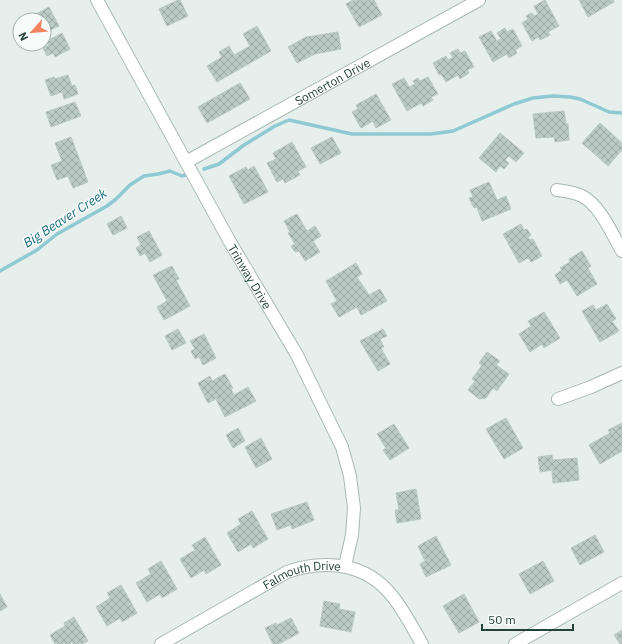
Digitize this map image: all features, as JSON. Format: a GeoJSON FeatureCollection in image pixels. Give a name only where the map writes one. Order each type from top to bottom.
{"type":"FeatureCollection","features":[{"type":"Feature","properties":{"kind":"street","name":"Trinway Drive"},"geometry":{"type":"LineString","coordinates":[[97,0],[230,242],[294,350],[317,393],[342,448],[350,476],[354,508],[352,534],[345,566]]}},
{"type":"Feature","properties":{"kind":"street","name":"Somerton Drive"},"geometry":{"type":"LineString","coordinates":[[186,162],[479,0]]}},
{"type":"Feature","properties":{"kind":"street"},"geometry":{"type":"LineString","coordinates":[[557,190],[569,191],[582,196],[592,203],[605,221],[622,251]]}},
{"type":"Feature","properties":{"kind":"street"},"geometry":{"type":"LineString","coordinates":[[558,399],[591,387],[622,373]]}},
{"type":"Feature","properties":{"kind":"street","name":"Falmouth Drive"},"geometry":{"type":"LineString","coordinates":[[161,644],[287,572],[319,564],[345,566],[368,576],[384,587],[397,603],[422,644]]}},
{"type":"Feature","properties":{"kind":"street"},"geometry":{"type":"LineString","coordinates":[[515,644],[622,583]]}},
{"type":"Feature","properties":{"kind":"building"},"geometry":{"type":"Polygon","coordinates":[[[180,0],[188,16],[167,26],[159,9],[180,0]]]}},
{"type":"Feature","properties":{"kind":"building"},"geometry":{"type":"Polygon","coordinates":[[[353,0],[374,0],[382,15],[359,27],[346,4],[353,0]]]}},
{"type":"Feature","properties":{"kind":"building"},"geometry":{"type":"Polygon","coordinates":[[[545,0],[559,26],[548,32],[550,35],[540,40],[538,37],[532,41],[522,23],[528,19],[526,16],[532,13],[534,16],[538,14],[534,6],[545,0]]]}},
{"type":"Feature","properties":{"kind":"building"},"geometry":{"type":"Polygon","coordinates":[[[579,0],[613,0],[614,2],[588,17],[579,0]]]}},
{"type":"Feature","properties":{"kind":"building"},"geometry":{"type":"Polygon","coordinates":[[[49,7],[52,12],[40,12],[49,7]]]}},
{"type":"Feature","properties":{"kind":"building"},"geometry":{"type":"Polygon","coordinates":[[[52,13],[59,26],[52,29],[52,13]]]}},
{"type":"Feature","properties":{"kind":"building"},"geometry":{"type":"Polygon","coordinates":[[[257,26],[271,51],[217,82],[207,66],[222,57],[219,52],[229,46],[234,55],[250,46],[243,34],[257,26]]]}},
{"type":"Feature","properties":{"kind":"building"},"geometry":{"type":"Polygon","coordinates":[[[505,28],[507,32],[513,29],[522,46],[515,50],[517,53],[509,58],[507,54],[493,62],[479,37],[491,31],[497,41],[501,39],[497,33],[505,28]]]}},
{"type":"Feature","properties":{"kind":"building"},"geometry":{"type":"Polygon","coordinates":[[[338,32],[341,49],[315,54],[297,63],[288,47],[306,37],[338,32]]]}},
{"type":"Feature","properties":{"kind":"building"},"geometry":{"type":"Polygon","coordinates":[[[62,33],[70,49],[55,57],[53,53],[47,56],[45,52],[52,52],[52,38],[62,33]]]}},
{"type":"Feature","properties":{"kind":"building"},"geometry":{"type":"Polygon","coordinates":[[[458,49],[460,53],[465,51],[474,67],[467,70],[469,73],[460,79],[458,75],[446,82],[441,74],[439,75],[433,63],[446,56],[448,60],[453,57],[450,53],[458,49]]]}},
{"type":"Feature","properties":{"kind":"building"},"geometry":{"type":"Polygon","coordinates":[[[68,75],[72,86],[75,85],[78,94],[64,99],[62,92],[51,96],[45,80],[68,75]]]}},
{"type":"Feature","properties":{"kind":"building"},"geometry":{"type":"Polygon","coordinates":[[[428,77],[438,94],[431,97],[433,100],[423,106],[421,103],[407,111],[392,84],[404,78],[409,87],[415,84],[413,81],[418,78],[420,81],[428,77]]]}},
{"type":"Feature","properties":{"kind":"building"},"geometry":{"type":"Polygon","coordinates":[[[240,83],[250,99],[207,123],[198,107],[240,83]]]}},
{"type":"Feature","properties":{"kind":"building"},"geometry":{"type":"Polygon","coordinates":[[[376,94],[391,120],[376,128],[373,121],[361,128],[352,112],[358,109],[356,105],[376,94]]]}},
{"type":"Feature","properties":{"kind":"building"},"geometry":{"type":"Polygon","coordinates":[[[75,102],[81,116],[51,127],[46,112],[75,102]]]}},
{"type":"Feature","properties":{"kind":"building"},"geometry":{"type":"Polygon","coordinates":[[[564,111],[566,124],[568,124],[569,140],[555,142],[554,137],[536,138],[533,114],[564,111]]]}},
{"type":"Feature","properties":{"kind":"building"},"geometry":{"type":"Polygon","coordinates":[[[600,123],[622,143],[622,150],[608,166],[582,143],[600,123]]]}},
{"type":"Feature","properties":{"kind":"building"},"geometry":{"type":"Polygon","coordinates":[[[500,133],[524,153],[516,162],[509,156],[505,160],[509,163],[504,169],[500,166],[496,172],[479,158],[500,133]]]}},
{"type":"Feature","properties":{"kind":"building"},"geometry":{"type":"Polygon","coordinates":[[[71,137],[88,182],[73,188],[68,176],[57,180],[51,165],[62,161],[55,143],[71,137]]]}},
{"type":"Feature","properties":{"kind":"building"},"geometry":{"type":"Polygon","coordinates":[[[332,137],[341,153],[320,164],[311,148],[332,137]]]}},
{"type":"Feature","properties":{"kind":"building"},"geometry":{"type":"Polygon","coordinates":[[[292,142],[306,167],[298,171],[300,175],[285,183],[283,179],[277,182],[267,163],[276,159],[273,153],[292,142]]]}},
{"type":"Feature","properties":{"kind":"building"},"geometry":{"type":"Polygon","coordinates":[[[254,166],[268,192],[244,204],[229,176],[246,167],[248,170],[254,166]]]}},
{"type":"Feature","properties":{"kind":"building"},"geometry":{"type":"Polygon","coordinates":[[[489,182],[497,200],[506,196],[511,209],[482,221],[477,207],[474,208],[469,198],[473,197],[470,190],[489,182]]]}},
{"type":"Feature","properties":{"kind":"building"},"geometry":{"type":"Polygon","coordinates":[[[297,214],[307,231],[315,226],[321,236],[313,241],[320,252],[305,261],[299,251],[295,252],[291,246],[295,244],[288,233],[290,232],[284,221],[297,214]]]}},
{"type":"Feature","properties":{"kind":"building"},"geometry":{"type":"Polygon","coordinates":[[[121,216],[127,228],[113,235],[107,224],[121,216]]]}},
{"type":"Feature","properties":{"kind":"building"},"geometry":{"type":"Polygon","coordinates":[[[521,224],[524,230],[527,229],[531,235],[528,237],[530,240],[533,239],[542,256],[531,262],[528,258],[519,263],[503,234],[521,224]]]}},
{"type":"Feature","properties":{"kind":"building"},"geometry":{"type":"Polygon","coordinates":[[[149,231],[162,255],[150,262],[145,253],[140,256],[136,248],[141,245],[137,237],[149,231]]]}},
{"type":"Feature","properties":{"kind":"building"},"geometry":{"type":"Polygon","coordinates":[[[582,251],[591,266],[588,268],[597,284],[577,296],[567,280],[560,284],[555,275],[562,270],[560,268],[570,262],[569,259],[582,251]]]}},
{"type":"Feature","properties":{"kind":"building"},"geometry":{"type":"Polygon","coordinates":[[[356,263],[362,274],[357,277],[369,295],[380,289],[387,301],[361,315],[357,307],[339,317],[331,304],[337,301],[326,281],[356,263]]]}},
{"type":"Feature","properties":{"kind":"building"},"geometry":{"type":"Polygon","coordinates":[[[172,266],[179,279],[176,280],[190,306],[164,320],[157,307],[167,301],[153,275],[172,266]]]}},
{"type":"Feature","properties":{"kind":"building"},"geometry":{"type":"Polygon","coordinates":[[[607,304],[616,319],[612,321],[619,331],[600,342],[582,311],[593,305],[596,310],[607,304]]]}},
{"type":"Feature","properties":{"kind":"building"},"geometry":{"type":"Polygon","coordinates":[[[544,312],[560,338],[544,348],[542,344],[530,352],[519,334],[531,326],[528,321],[544,312]]]}},
{"type":"Feature","properties":{"kind":"building"},"geometry":{"type":"Polygon","coordinates":[[[178,329],[186,343],[172,350],[165,336],[178,329]]]}},
{"type":"Feature","properties":{"kind":"building"},"geometry":{"type":"Polygon","coordinates":[[[383,329],[387,336],[380,339],[384,347],[381,348],[390,364],[378,371],[360,341],[383,329]]]}},
{"type":"Feature","properties":{"kind":"building"},"geometry":{"type":"Polygon","coordinates":[[[204,334],[216,358],[203,365],[199,357],[195,359],[191,351],[195,349],[190,341],[204,334]]]}},
{"type":"Feature","properties":{"kind":"building"},"geometry":{"type":"Polygon","coordinates":[[[487,352],[500,361],[496,365],[509,374],[497,391],[493,388],[486,398],[479,399],[468,390],[475,381],[472,379],[482,365],[479,363],[487,352]]]}},
{"type":"Feature","properties":{"kind":"building"},"geometry":{"type":"Polygon","coordinates":[[[225,374],[233,388],[231,389],[234,395],[248,387],[256,401],[225,417],[216,399],[208,403],[198,383],[210,376],[212,381],[225,374]]]}},
{"type":"Feature","properties":{"kind":"building"},"geometry":{"type":"Polygon","coordinates":[[[506,418],[523,448],[504,459],[486,429],[506,418]]]}},
{"type":"Feature","properties":{"kind":"building"},"geometry":{"type":"Polygon","coordinates":[[[622,423],[622,451],[600,464],[589,445],[610,433],[608,430],[622,423]]]}},
{"type":"Feature","properties":{"kind":"building"},"geometry":{"type":"Polygon","coordinates":[[[394,424],[409,448],[390,460],[383,450],[386,448],[377,434],[394,424]]]}},
{"type":"Feature","properties":{"kind":"building"},"geometry":{"type":"Polygon","coordinates":[[[238,428],[245,441],[233,448],[226,435],[238,428]]]}},
{"type":"Feature","properties":{"kind":"building"},"geometry":{"type":"Polygon","coordinates":[[[261,438],[272,459],[256,468],[245,447],[261,438]]]}},
{"type":"Feature","properties":{"kind":"building"},"geometry":{"type":"Polygon","coordinates":[[[552,455],[553,460],[577,458],[579,480],[553,483],[552,470],[540,472],[538,457],[552,455]]]}},
{"type":"Feature","properties":{"kind":"building"},"geometry":{"type":"Polygon","coordinates":[[[416,489],[421,519],[397,523],[395,510],[399,510],[396,493],[416,489]]]}},
{"type":"Feature","properties":{"kind":"building"},"geometry":{"type":"Polygon","coordinates":[[[307,502],[314,520],[292,529],[291,525],[277,530],[271,514],[307,502]]]}},
{"type":"Feature","properties":{"kind":"building"},"geometry":{"type":"Polygon","coordinates":[[[252,511],[268,539],[253,548],[251,544],[238,552],[227,533],[241,524],[238,519],[252,511]]]}},
{"type":"Feature","properties":{"kind":"building"},"geometry":{"type":"Polygon","coordinates":[[[595,535],[604,552],[580,565],[571,548],[595,535]]]}},
{"type":"Feature","properties":{"kind":"building"},"geometry":{"type":"Polygon","coordinates":[[[436,536],[451,565],[426,577],[420,564],[425,561],[418,546],[436,536]]]}},
{"type":"Feature","properties":{"kind":"building"},"geometry":{"type":"Polygon","coordinates":[[[205,537],[221,565],[206,574],[204,570],[191,578],[180,559],[195,550],[192,545],[205,537]]]}},
{"type":"Feature","properties":{"kind":"building"},"geometry":{"type":"Polygon","coordinates":[[[161,561],[177,589],[162,598],[160,594],[147,602],[136,583],[151,574],[148,569],[161,561]]]}},
{"type":"Feature","properties":{"kind":"building"},"geometry":{"type":"Polygon","coordinates":[[[543,561],[554,581],[530,594],[519,574],[543,561]]]}},
{"type":"Feature","properties":{"kind":"building"},"geometry":{"type":"Polygon","coordinates":[[[121,585],[137,613],[122,622],[120,618],[107,626],[96,607],[110,598],[107,593],[121,585]]]}},
{"type":"Feature","properties":{"kind":"building"},"geometry":{"type":"Polygon","coordinates":[[[0,594],[7,607],[0,611],[0,594]]]}},
{"type":"Feature","properties":{"kind":"building"},"geometry":{"type":"Polygon","coordinates":[[[464,594],[479,622],[459,633],[443,606],[464,594]]]}},
{"type":"Feature","properties":{"kind":"building"},"geometry":{"type":"Polygon","coordinates":[[[324,601],[340,604],[339,609],[355,612],[351,632],[320,626],[324,601]]]}},
{"type":"Feature","properties":{"kind":"building"},"geometry":{"type":"Polygon","coordinates":[[[74,617],[88,641],[82,644],[73,644],[72,642],[69,644],[55,644],[50,635],[65,626],[64,623],[74,617]]]}},
{"type":"Feature","properties":{"kind":"building"},"geometry":{"type":"Polygon","coordinates":[[[291,618],[299,633],[279,644],[273,644],[265,628],[276,623],[277,625],[291,618]]]}},
{"type":"Feature","properties":{"kind":"building"},"geometry":{"type":"Polygon","coordinates":[[[622,630],[622,644],[620,644],[614,635],[622,630]]]}},
{"type":"Feature","properties":{"kind":"waterway","name":"Big Beaver Creek"},"geometry":{"type":"LineString","coordinates":[[204,169],[219,164],[244,145],[275,126],[289,120],[352,134],[431,134],[453,131],[514,104],[533,98],[553,96],[580,99],[609,112],[622,113]]}},
{"type":"Feature","properties":{"kind":"waterway","name":"Big Beaver Creek"},"geometry":{"type":"LineString","coordinates":[[0,271],[37,250],[57,234],[107,206],[130,185],[144,176],[170,171],[182,176],[185,175]]}}]}
